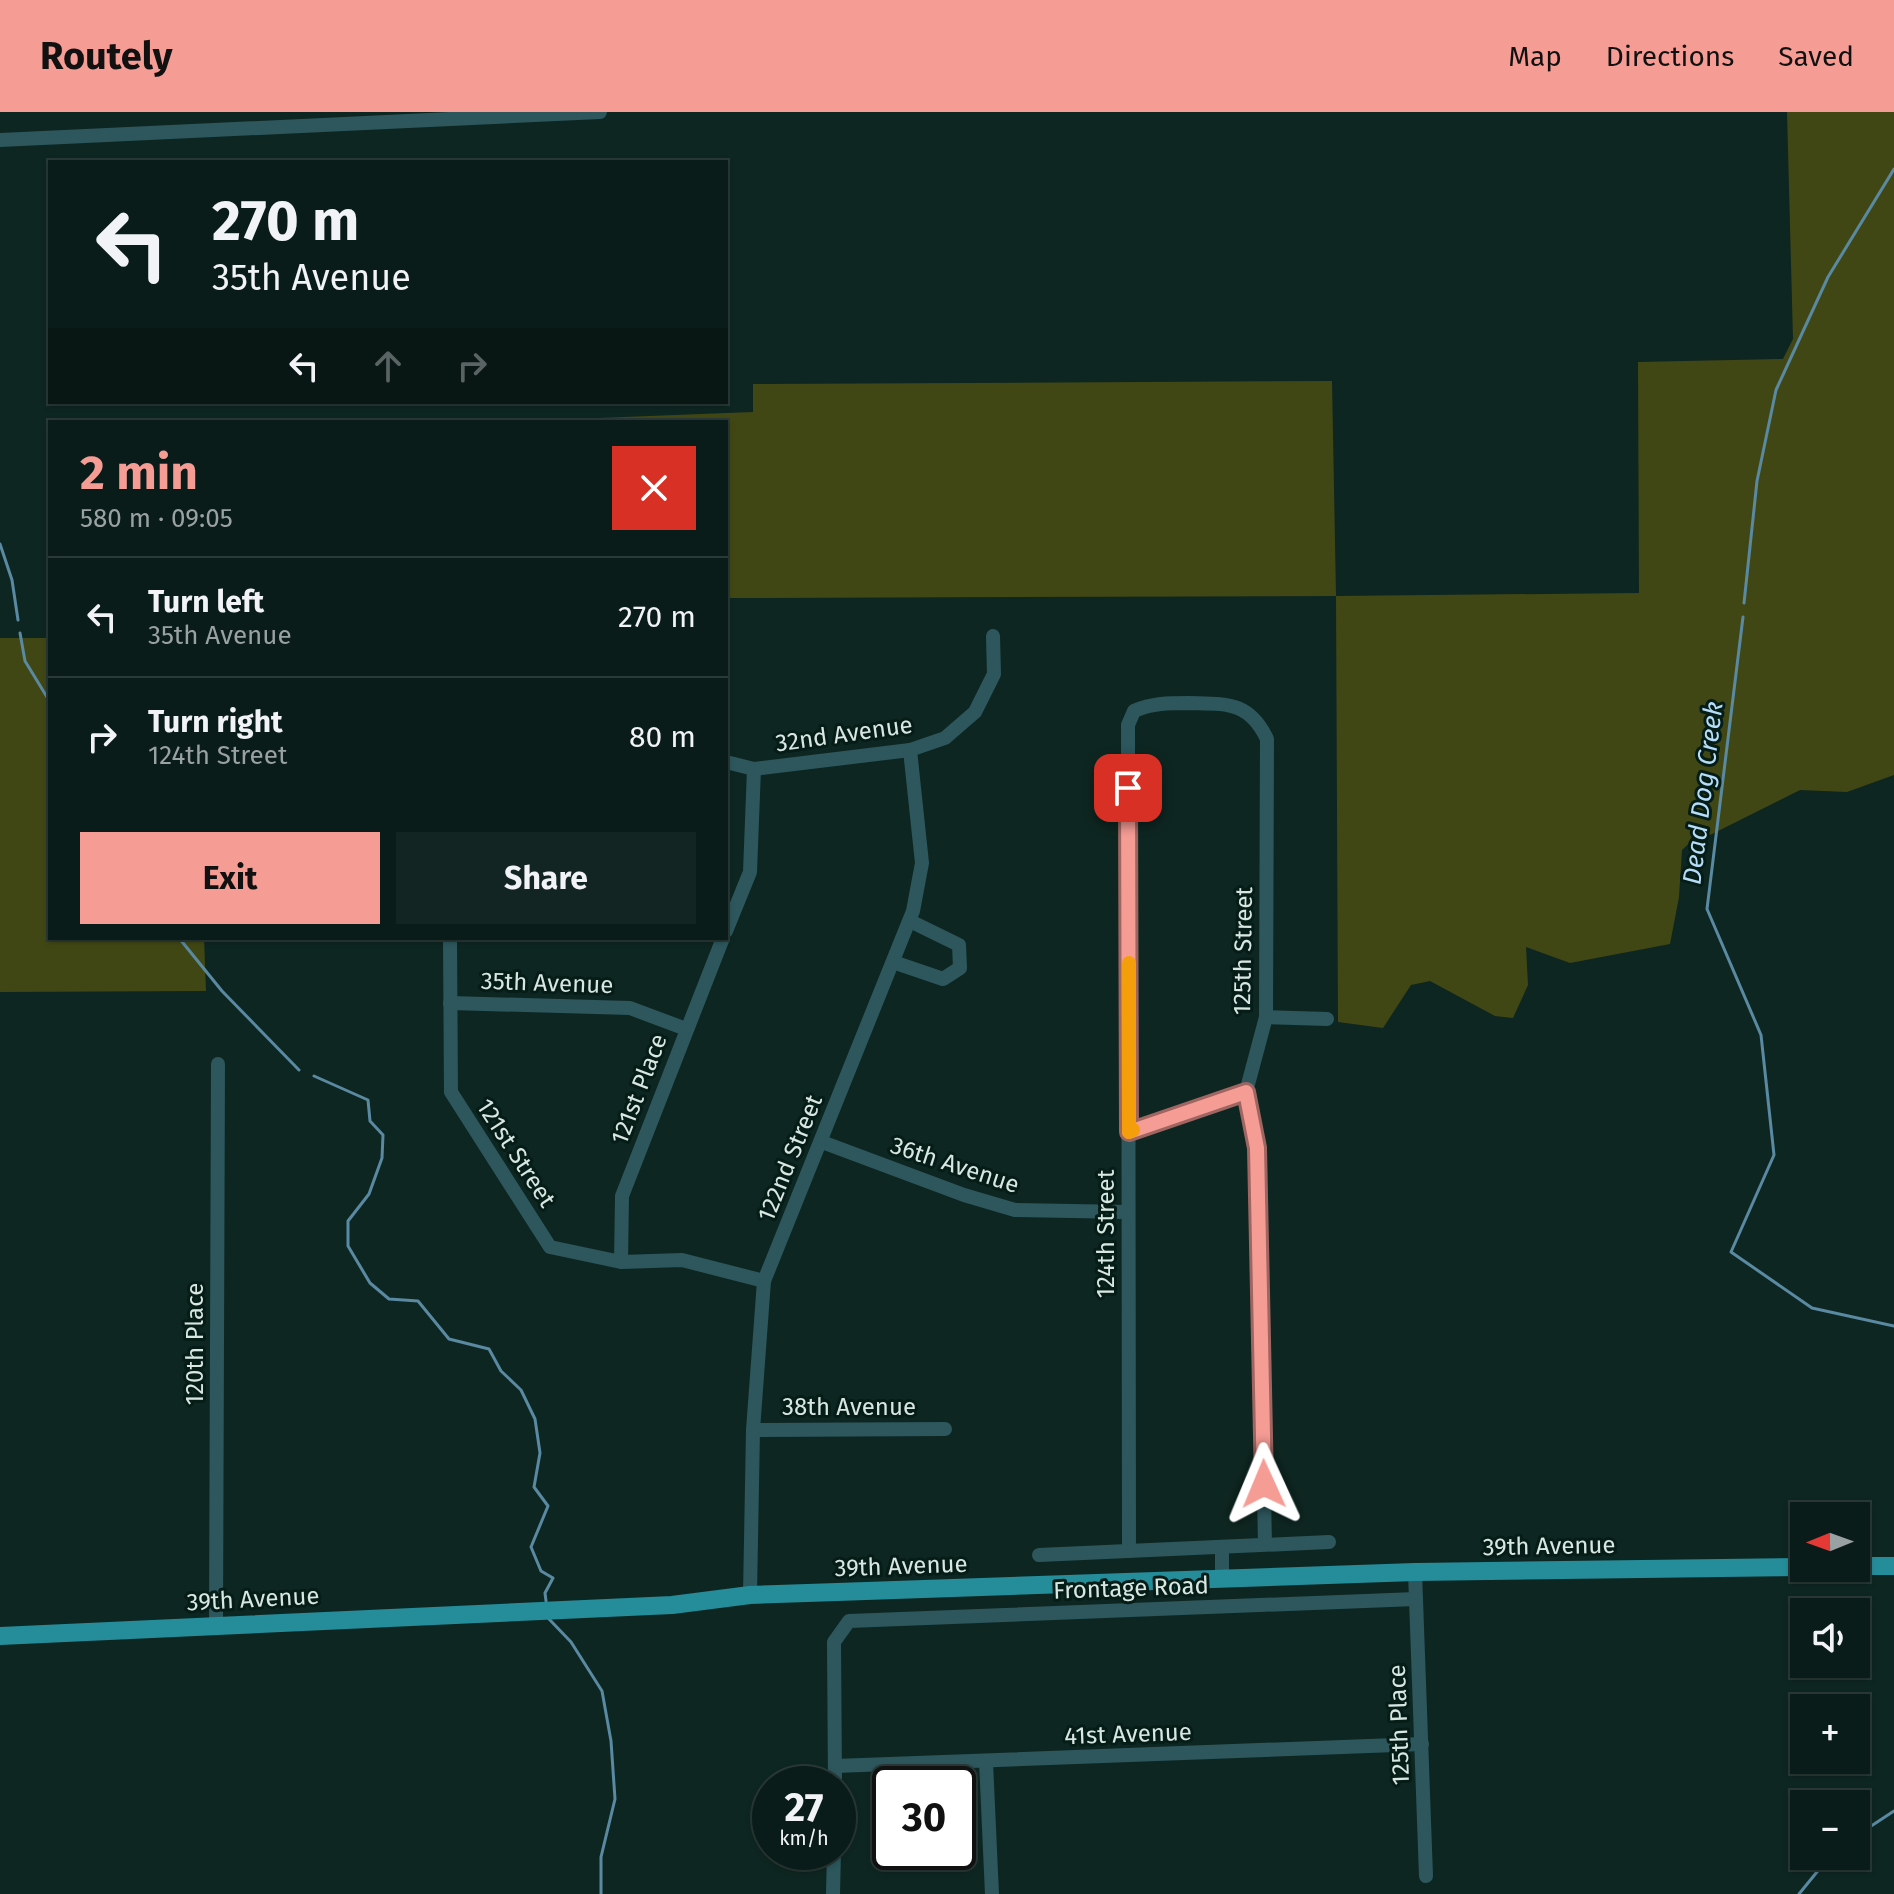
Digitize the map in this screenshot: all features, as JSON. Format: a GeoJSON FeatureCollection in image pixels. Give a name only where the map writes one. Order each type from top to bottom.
{"type":"FeatureCollection","features":[{"type":"Feature","properties":{"kind":"main road"},"geometry":{"type":"LineString","coordinates":[[1870,1566],[1894,1566]]}},
{"type":"Feature","properties":{"kind":"main road","name":"39th Avenue"},"geometry":{"type":"LineString","coordinates":[[0,1636],[672,1605],[750,1595],[1415,1572],[1790,1567]]}},
{"type":"Feature","properties":{"kind":"street"},"geometry":{"type":"LineString","coordinates":[[0,140],[600,112]]}},
{"type":"Feature","properties":{"kind":"street","name":"32nd Avenue"},"geometry":{"type":"LineString","coordinates":[[728,762],[754,769],[910,750],[945,738],[975,712],[994,674],[993,636]]}},
{"type":"Feature","properties":{"kind":"street","name":"125th Street"},"geometry":{"type":"LineString","coordinates":[[1128,725],[1134,711],[1149,704],[1225,703],[1247,712],[1260,723],[1267,739],[1266,1017],[1246,1092],[1257,1148],[1265,1544]]}},
{"type":"Feature","properties":{"kind":"street","name":"124th Street"},"geometry":{"type":"LineString","coordinates":[[1128,725],[1129,1551]]}},
{"type":"Feature","properties":{"kind":"street","name":"122nd Street"},"geometry":{"type":"LineString","coordinates":[[750,1595],[753,1430],[764,1281],[910,921],[922,863],[910,750]]}},
{"type":"Feature","properties":{"kind":"street"},"geometry":{"type":"LineString","coordinates":[[728,926],[750,872],[754,769]]}},
{"type":"Feature","properties":{"kind":"street"},"geometry":{"type":"LineString","coordinates":[[893,962],[943,979],[960,968],[959,945],[910,921]]}},
{"type":"Feature","properties":{"kind":"street","name":"121st Street"},"geometry":{"type":"LineString","coordinates":[[450,940],[451,1092],[550,1247],[621,1262]]}},
{"type":"Feature","properties":{"kind":"street","name":"121st Place"},"geometry":{"type":"LineString","coordinates":[[621,1262],[622,1196],[722,940]]}},
{"type":"Feature","properties":{"kind":"street","name":"35th Avenue"},"geometry":{"type":"LineString","coordinates":[[450,1003],[630,1008],[686,1029]]}},
{"type":"Feature","properties":{"kind":"street"},"geometry":{"type":"LineString","coordinates":[[1266,1017],[1327,1019]]}},
{"type":"Feature","properties":{"kind":"street","name":"120th Place"},"geometry":{"type":"LineString","coordinates":[[216,1624],[218,1064]]}},
{"type":"Feature","properties":{"kind":"street"},"geometry":{"type":"LineString","coordinates":[[1129,1132],[1246,1092]]}},
{"type":"Feature","properties":{"kind":"street","name":"36th Avenue"},"geometry":{"type":"LineString","coordinates":[[822,1142],[964,1195],[1015,1210],[1127,1212]]}},
{"type":"Feature","properties":{"kind":"street"},"geometry":{"type":"LineString","coordinates":[[621,1262],[682,1260],[764,1281]]}},
{"type":"Feature","properties":{"kind":"street","name":"38th Avenue"},"geometry":{"type":"LineString","coordinates":[[753,1430],[945,1429]]}},
{"type":"Feature","properties":{"kind":"street"},"geometry":{"type":"LineString","coordinates":[[1039,1555],[1329,1542]]}},
{"type":"Feature","properties":{"kind":"street"},"geometry":{"type":"LineString","coordinates":[[1222,1547],[1222,1579]]}},
{"type":"Feature","properties":{"kind":"street","name":"125th Place"},"geometry":{"type":"LineString","coordinates":[[1415,1572],[1426,1876]]}},
{"type":"Feature","properties":{"kind":"street"},"geometry":{"type":"LineString","coordinates":[[1027,1586],[1028,1614]]}},
{"type":"Feature","properties":{"kind":"street","name":"Frontage Road"},"geometry":{"type":"LineString","coordinates":[[835,1766],[834,1642],[849,1621],[1416,1599]]}},
{"type":"Feature","properties":{"kind":"street","name":"41st Avenue"},"geometry":{"type":"LineString","coordinates":[[835,1766],[1422,1744]]}},
{"type":"Feature","properties":{"kind":"street"},"geometry":{"type":"LineString","coordinates":[[986,1762],[992,1894]]}},
{"type":"Feature","properties":{"kind":"street"},"geometry":{"type":"LineString","coordinates":[[833,1894],[834,1870]]}},
{"type":"Feature","properties":{"kind":"green space"},"geometry":{"type":"Polygon","coordinates":[[[1787,112],[1894,112],[1894,775],[1847,792],[1800,790],[1700,840],[1699,834],[1682,850],[1679,897],[1670,944],[1570,963],[1526,947],[1528,985],[1513,1018],[1495,1016],[1430,981],[1411,985],[1383,1028],[1338,1022],[1336,596],[1639,593],[1638,362],[1783,359],[1793,339],[1787,112]]]}},
{"type":"Feature","properties":{"kind":"green space"},"geometry":{"type":"Polygon","coordinates":[[[1332,381],[1336,596],[728,598],[728,420],[549,420],[753,412],[753,384],[1332,381]]]}},
{"type":"Feature","properties":{"kind":"green space"},"geometry":{"type":"Polygon","coordinates":[[[0,638],[48,638],[48,940],[204,940],[206,991],[0,992],[0,638]]]}},
{"type":"Feature","properties":{"kind":"waterway","name":"Dead Dog Creek"},"geometry":{"type":"LineString","coordinates":[[1744,603],[1757,481],[1776,390],[1828,277],[1894,169]]}},
{"type":"Feature","properties":{"kind":"waterway"},"geometry":{"type":"LineString","coordinates":[[0,544],[12,580],[18,620]]}},
{"type":"Feature","properties":{"kind":"waterway","name":"Dead Dog Creek"},"geometry":{"type":"LineString","coordinates":[[1743,617],[1707,909],[1761,1035],[1774,1155],[1731,1252],[1812,1308],[1894,1326]]}},
{"type":"Feature","properties":{"kind":"waterway"},"geometry":{"type":"LineString","coordinates":[[20,633],[25,661],[48,699]]}},
{"type":"Feature","properties":{"kind":"waterway"},"geometry":{"type":"LineString","coordinates":[[181,940],[222,991],[299,1070]]}},
{"type":"Feature","properties":{"kind":"waterway"},"geometry":{"type":"LineString","coordinates":[[314,1076],[368,1100],[370,1121],[383,1135],[382,1158],[369,1194],[348,1221],[348,1246],[370,1283],[389,1299],[418,1301],[449,1339],[489,1349],[501,1371],[521,1390],[535,1419],[540,1453],[534,1487],[548,1506],[531,1547],[541,1571],[553,1578],[545,1593],[546,1601]]}},
{"type":"Feature","properties":{"kind":"waterway"},"geometry":{"type":"LineString","coordinates":[[549,1619],[571,1642],[602,1691],[611,1741],[615,1799],[601,1857],[601,1894]]}},
{"type":"Feature","properties":{"kind":"waterway","name":"Dead Dog Creek"},"geometry":{"type":"LineString","coordinates":[[1870,1827],[1894,1811]]}},
{"type":"Feature","properties":{"kind":"waterway","name":"Dead Dog Creek"},"geometry":{"type":"LineString","coordinates":[[1799,1894],[1819,1870]]}},
{"type":"Feature","properties":{"kind":"slow traffic"},"geometry":{"type":"LineString","coordinates":[[1129,963],[1129,1132],[1133,1130]]}},
{"type":"Feature","properties":{"kind":"route"},"geometry":{"type":"LineString","coordinates":[[1128,788],[1129,1132],[1246,1092],[1257,1148],[1264,1484]]}}]}
